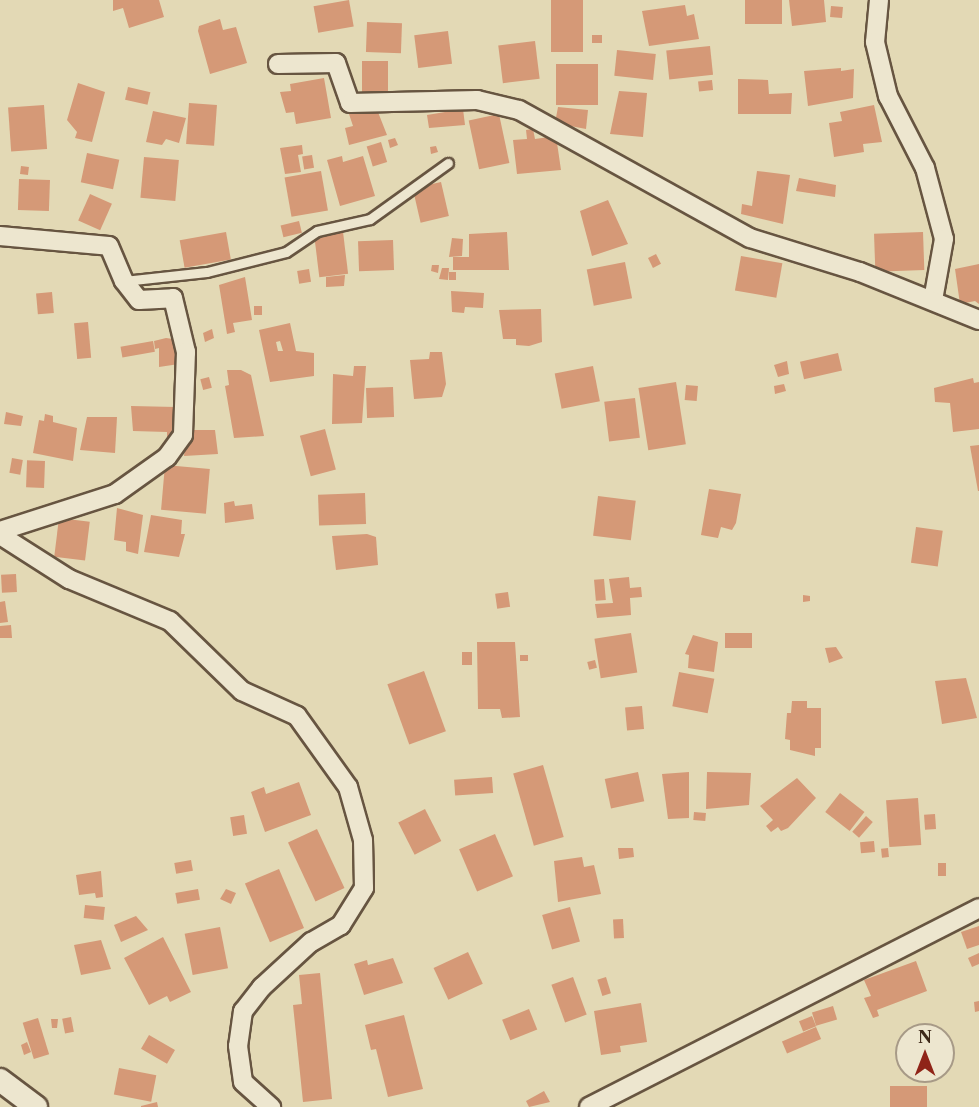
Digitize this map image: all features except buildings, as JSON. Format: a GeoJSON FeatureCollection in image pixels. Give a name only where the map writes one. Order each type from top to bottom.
{"type":"FeatureCollection","features":[{"type":"Feature","properties":{"kind":"street"},"geometry":{"type":"LineString","coordinates":[[879,0],[875,42],[888,96],[926,168],[944,239],[933,300]]}},
{"type":"Feature","properties":{"kind":"street"},"geometry":{"type":"LineString","coordinates":[[278,64],[336,63],[350,103],[477,100],[519,110],[750,238],[933,300],[979,320]]}},
{"type":"Feature","properties":{"kind":"street"},"geometry":{"type":"LineString","coordinates":[[0,236],[109,246],[124,281],[139,300],[173,297],[186,352],[183,435],[167,457],[115,494],[0,533]]}},
{"type":"Feature","properties":{"kind":"street"},"geometry":{"type":"LineString","coordinates":[[0,533],[69,579],[170,621],[242,691],[297,716],[348,787],[363,840],[364,888],[341,925],[311,942],[262,987],[243,1011],[238,1046],[243,1082],[271,1107]]}},
{"type":"Feature","properties":{"kind":"street"},"geometry":{"type":"LineString","coordinates":[[589,1107],[979,908]]}},
{"type":"Feature","properties":{"kind":"street"},"geometry":{"type":"LineString","coordinates":[[0,1080],[36,1107]]}},
{"type":"Feature","properties":{"kind":"lane"},"geometry":{"type":"LineString","coordinates":[[124,281],[207,272],[286,252],[317,231],[370,219],[448,163]]}}]}
